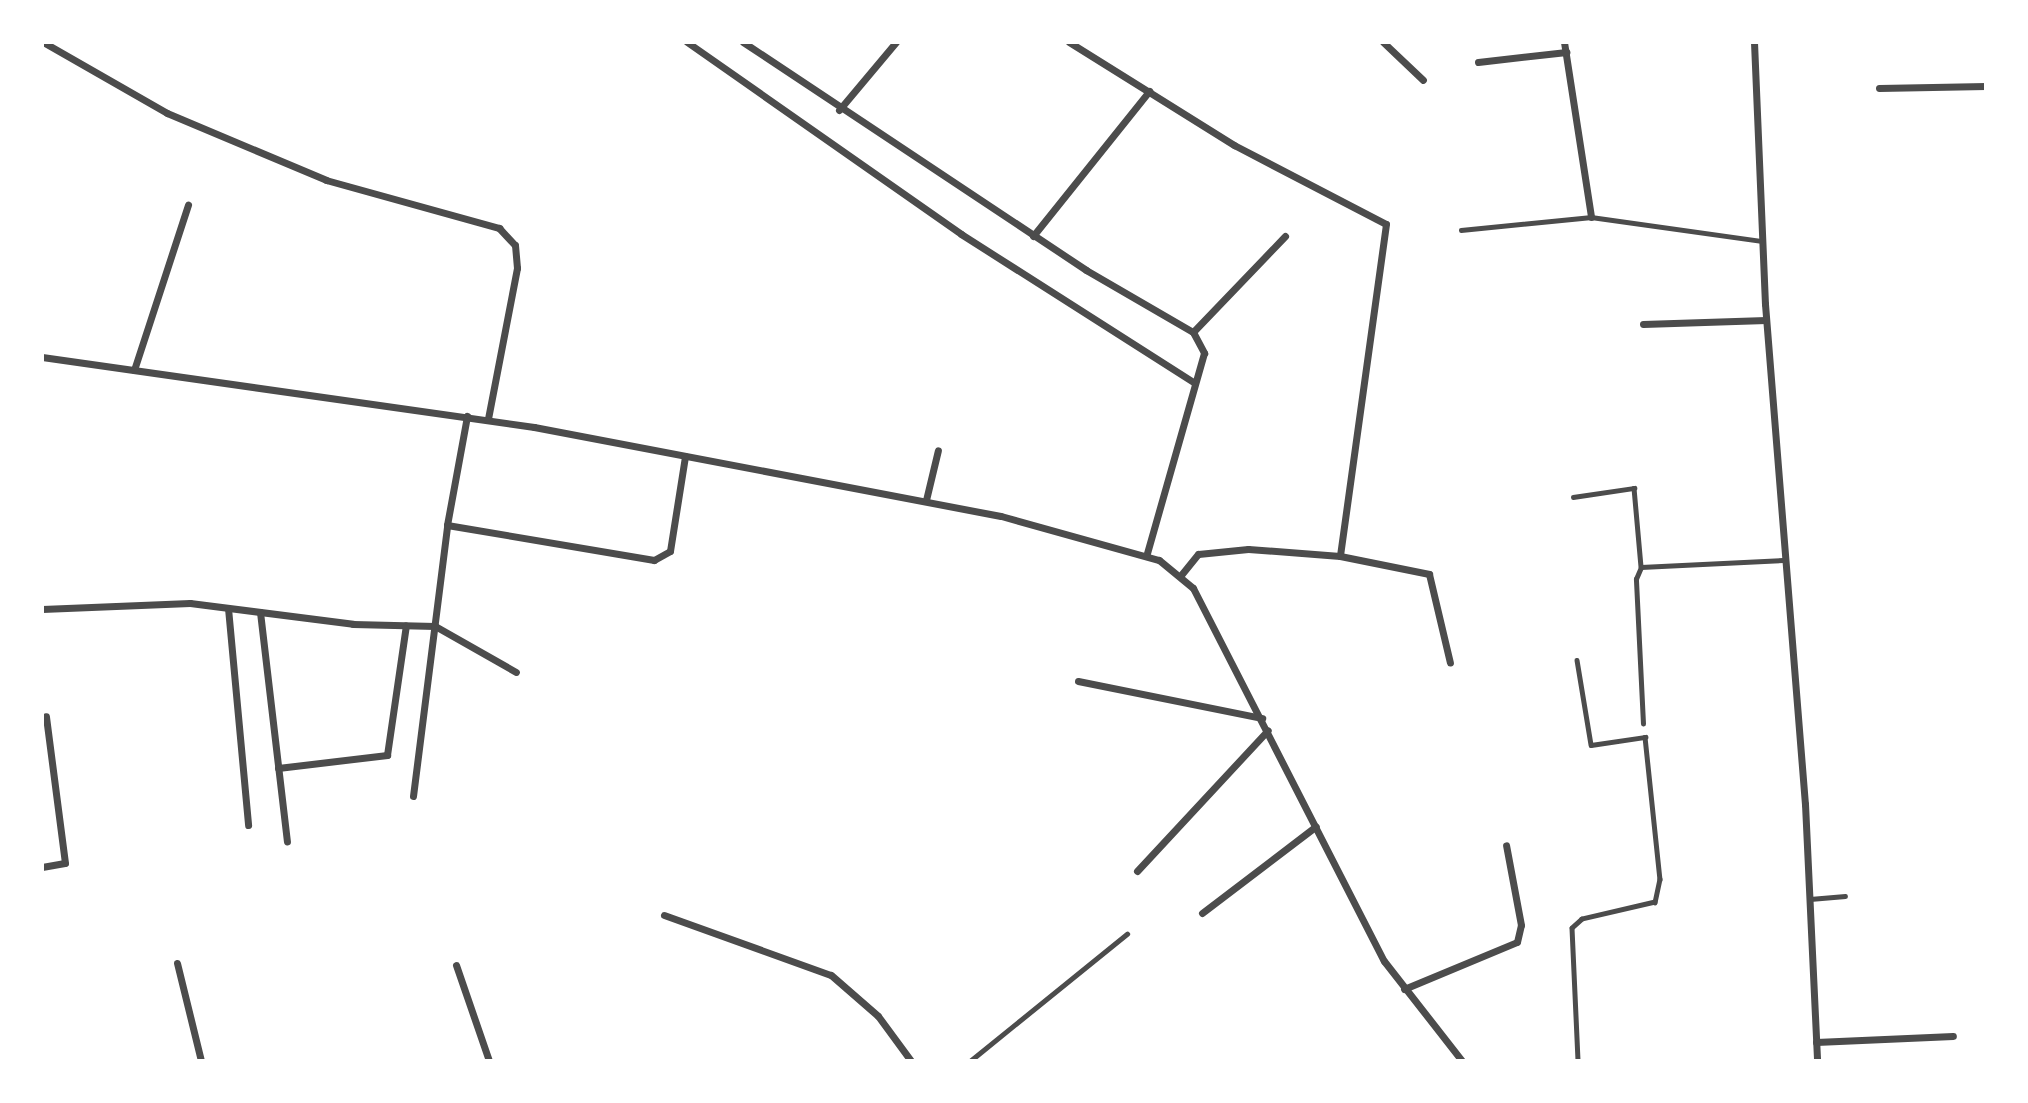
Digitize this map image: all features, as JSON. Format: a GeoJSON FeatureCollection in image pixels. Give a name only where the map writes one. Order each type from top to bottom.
{"type":"FeatureCollection","features":[{"type":"Feature","properties":{"kind":"street"},"geometry":{"type":"LineString","coordinates":[[43,42],[167,113],[326,180],[499,229],[515,244],[517,268],[488,419]]}},
{"type":"Feature","properties":{"kind":"street"},"geometry":{"type":"LineString","coordinates":[[687,42],[961,234],[1195,383]]}},
{"type":"Feature","properties":{"kind":"street"},"geometry":{"type":"LineString","coordinates":[[743,42],[839,110],[1033,236],[1193,332],[1204,353],[1146,556]]}},
{"type":"Feature","properties":{"kind":"street"},"geometry":{"type":"LineString","coordinates":[[839,110],[896,42]]}},
{"type":"Feature","properties":{"kind":"street"},"geometry":{"type":"LineString","coordinates":[[1069,42],[1149,91],[1386,224],[1340,556]]}},
{"type":"Feature","properties":{"kind":"street"},"geometry":{"type":"LineString","coordinates":[[1383,42],[1423,80]]}},
{"type":"Feature","properties":{"kind":"street"},"geometry":{"type":"LineString","coordinates":[[1564,42],[1591,217]]}},
{"type":"Feature","properties":{"kind":"street"},"geometry":{"type":"LineString","coordinates":[[1754,42],[1766,320],[1783,560],[1805,804],[1817,1061]]}},
{"type":"Feature","properties":{"kind":"street"},"geometry":{"type":"LineString","coordinates":[[1478,62],[1566,52]]}},
{"type":"Feature","properties":{"kind":"street"},"geometry":{"type":"LineString","coordinates":[[1878,88],[1986,86]]}},
{"type":"Feature","properties":{"kind":"street"},"geometry":{"type":"LineString","coordinates":[[1033,236],[1149,91]]}},
{"type":"Feature","properties":{"kind":"street"},"geometry":{"type":"LineString","coordinates":[[134,370],[188,205]]}},
{"type":"Feature","properties":{"kind":"street"},"geometry":{"type":"LineString","coordinates":[[1193,332],[1285,236]]}},
{"type":"Feature","properties":{"kind":"street"},"geometry":{"type":"LineString","coordinates":[[1643,324],[1766,320]]}},
{"type":"Feature","properties":{"kind":"street"},"geometry":{"type":"LineString","coordinates":[[42,358],[488,419],[926,500],[1146,556],[1182,574],[1262,718],[1316,826],[1404,989],[1461,1061]]}},
{"type":"Feature","properties":{"kind":"street"},"geometry":{"type":"LineString","coordinates":[[413,796],[447,525],[467,416]]}},
{"type":"Feature","properties":{"kind":"street"},"geometry":{"type":"LineString","coordinates":[[926,500],[938,450]]}},
{"type":"Feature","properties":{"kind":"street"},"geometry":{"type":"LineString","coordinates":[[447,525],[654,560],[670,551],[685,456]]}},
{"type":"Feature","properties":{"kind":"street"},"geometry":{"type":"LineString","coordinates":[[1182,574],[1198,554],[1248,549],[1340,556],[1429,575],[1439,595],[1450,663]]}},
{"type":"Feature","properties":{"kind":"street"},"geometry":{"type":"LineString","coordinates":[[42,609],[190,603],[260,612],[435,626],[516,672]]}},
{"type":"Feature","properties":{"kind":"street"},"geometry":{"type":"LineString","coordinates":[[228,608],[248,825]]}},
{"type":"Feature","properties":{"kind":"street"},"geometry":{"type":"LineString","coordinates":[[260,612],[287,841]]}},
{"type":"Feature","properties":{"kind":"street"},"geometry":{"type":"LineString","coordinates":[[278,768],[387,755],[407,625]]}},
{"type":"Feature","properties":{"kind":"street"},"geometry":{"type":"LineString","coordinates":[[1078,681],[1262,718]]}},
{"type":"Feature","properties":{"kind":"street"},"geometry":{"type":"LineString","coordinates":[[42,867],[65,863],[46,716]]}},
{"type":"Feature","properties":{"kind":"street"},"geometry":{"type":"LineString","coordinates":[[1137,871],[1268,730]]}},
{"type":"Feature","properties":{"kind":"street"},"geometry":{"type":"LineString","coordinates":[[1202,913],[1316,826]]}},
{"type":"Feature","properties":{"kind":"street"},"geometry":{"type":"LineString","coordinates":[[1404,989],[1517,942],[1521,925],[1506,845]]}},
{"type":"Feature","properties":{"kind":"street"},"geometry":{"type":"LineString","coordinates":[[664,915],[831,975],[878,1016],[911,1061]]}},
{"type":"Feature","properties":{"kind":"street"},"geometry":{"type":"LineString","coordinates":[[177,963],[201,1061]]}},
{"type":"Feature","properties":{"kind":"street"},"geometry":{"type":"LineString","coordinates":[[456,965],[489,1061]]}},
{"type":"Feature","properties":{"kind":"street"},"geometry":{"type":"LineString","coordinates":[[1816,1042],[1953,1036]]}},
{"type":"Feature","properties":{"kind":"lane"},"geometry":{"type":"LineString","coordinates":[[1461,230],[1591,217],[1762,241]]}},
{"type":"Feature","properties":{"kind":"lane"},"geometry":{"type":"LineString","coordinates":[[1573,497],[1634,488],[1641,568],[1636,579],[1643,724]]}},
{"type":"Feature","properties":{"kind":"lane"},"geometry":{"type":"LineString","coordinates":[[1641,568],[1783,560]]}},
{"type":"Feature","properties":{"kind":"lane"},"geometry":{"type":"LineString","coordinates":[[1577,660],[1591,745],[1645,737],[1660,879],[1655,902],[1583,919],[1572,928],[1578,1061]]}},
{"type":"Feature","properties":{"kind":"lane"},"geometry":{"type":"LineString","coordinates":[[1810,899],[1845,896]]}},
{"type":"Feature","properties":{"kind":"lane"},"geometry":{"type":"LineString","coordinates":[[970,1061],[1127,934]]}}]}
